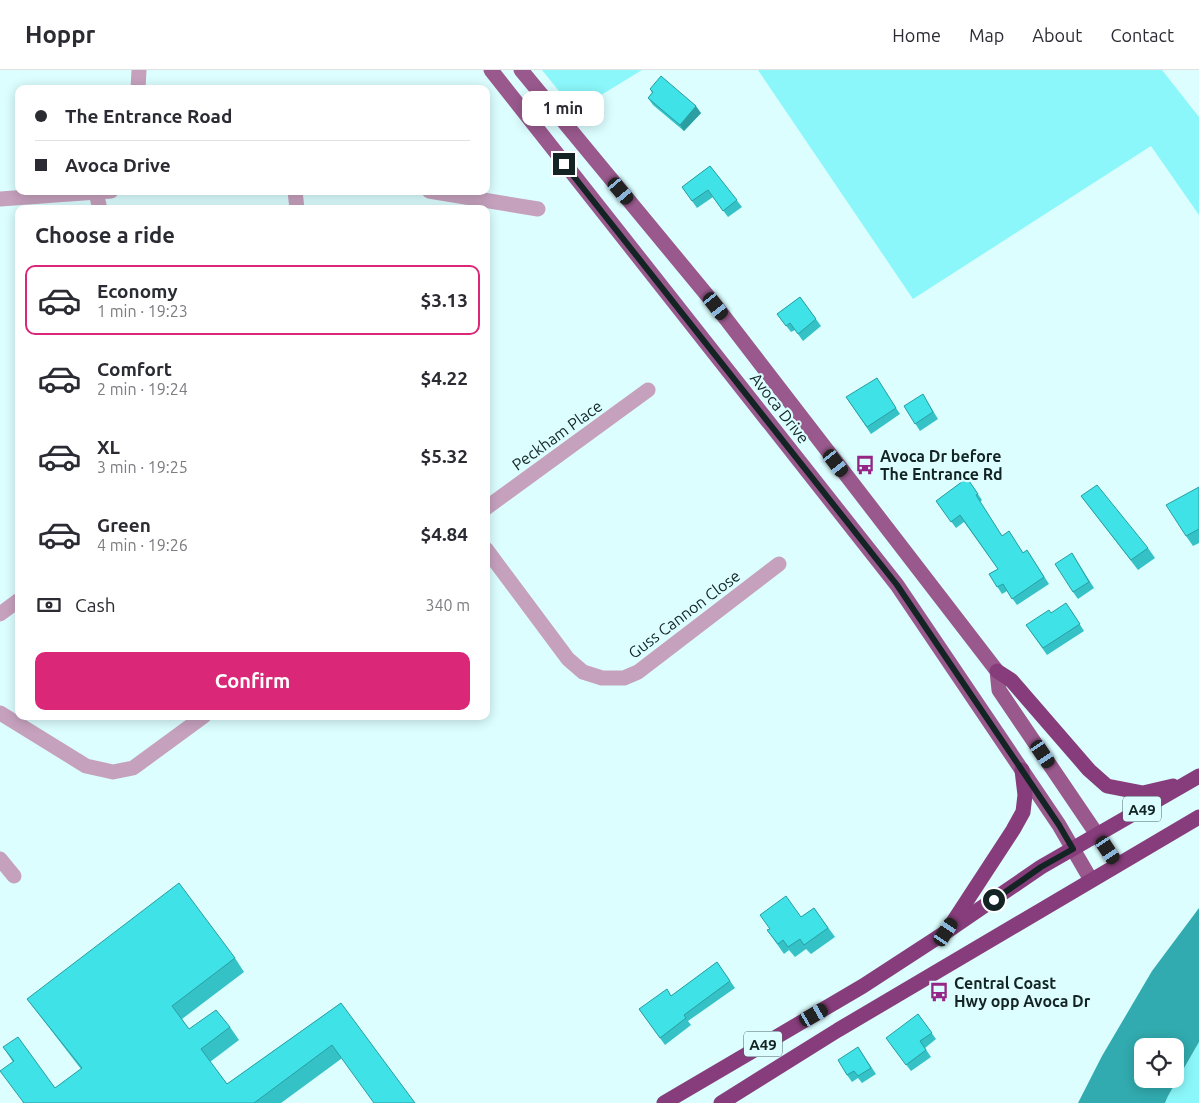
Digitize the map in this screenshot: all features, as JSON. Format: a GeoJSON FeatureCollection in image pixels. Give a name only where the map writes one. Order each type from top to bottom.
{"type":"FeatureCollection","features":[{"type":"Feature","properties":{"kind":"highway"},"geometry":{"type":"LineString","coordinates":[[997,672],[1011,680],[1089,770],[1106,786],[1143,792],[1193,780]]}},
{"type":"Feature","properties":{"kind":"highway"},"geometry":{"type":"LineString","coordinates":[[946,932],[1023,812],[1025,795],[1022,770]]}},
{"type":"Feature","properties":{"kind":"highway","name":"A49"},"geometry":{"type":"LineString","coordinates":[[664,1103],[863,986],[1041,867],[1193,780]]}},
{"type":"Feature","properties":{"kind":"highway","name":"A49"},"geometry":{"type":"LineString","coordinates":[[721,1103],[838,1030],[1199,817]]}},
{"type":"Feature","properties":{"kind":"main road","name":"Avoca Drive"},"geometry":{"type":"LineString","coordinates":[[490,70],[897,585],[1022,770],[1091,880]]}},
{"type":"Feature","properties":{"kind":"main road","name":"Avoca Drive"},"geometry":{"type":"LineString","coordinates":[[521,70],[716,306],[997,672],[999,690],[1117,864]]}},
{"type":"Feature","properties":{"kind":"street"},"geometry":{"type":"LineString","coordinates":[[138,85],[139,70]]}},
{"type":"Feature","properties":{"kind":"street"},"geometry":{"type":"LineString","coordinates":[[0,198],[58,195]]}},
{"type":"Feature","properties":{"kind":"street"},"geometry":{"type":"LineString","coordinates":[[453,195],[538,209]]}},
{"type":"Feature","properties":{"kind":"street","name":"Peckham Place"},"geometry":{"type":"LineString","coordinates":[[490,505],[648,390]]}},
{"type":"Feature","properties":{"kind":"street","name":"Guss Cannon Close"},"geometry":{"type":"LineString","coordinates":[[490,554],[568,660],[583,672],[602,678],[624,678],[638,672],[779,564]]}},
{"type":"Feature","properties":{"kind":"street"},"geometry":{"type":"LineString","coordinates":[[0,614],[15,603]]}},
{"type":"Feature","properties":{"kind":"street"},"geometry":{"type":"LineString","coordinates":[[0,713],[86,766],[113,772],[133,768],[199,720]]}},
{"type":"Feature","properties":{"kind":"street"},"geometry":{"type":"LineString","coordinates":[[0,859],[14,876]]}},
{"type":"Feature","properties":{"kind":"shaded area"},"geometry":{"type":"Polygon","coordinates":[[[542,70],[642,70],[575,111],[542,70]]]}},
{"type":"Feature","properties":{"kind":"shaded area"},"geometry":{"type":"Polygon","coordinates":[[[758,70],[1162,70],[1199,117],[1199,215],[1151,146],[913,299],[758,70]]]}},
{"type":"Feature","properties":{"kind":"shaded area"},"geometry":{"type":"Polygon","coordinates":[[[1199,908],[1199,1042],[1184,1068],[1184,1038],[1134,1038],[1134,1088],[1173,1088],[1165,1103],[1078,1103],[1102,1056],[1152,971],[1199,908]]]}},
{"type":"Feature","properties":{"kind":"shaded area"},"geometry":{"type":"Polygon","coordinates":[[[1199,1042],[1199,1103],[1165,1103],[1173,1088],[1184,1088],[1184,1068],[1199,1042]]]}},
{"type":"Feature","properties":{"kind":"building"},"geometry":{"type":"Polygon","coordinates":[[[661,76],[696,106],[680,125],[648,98],[653,92],[650,89],[661,76]]]}},
{"type":"Feature","properties":{"kind":"building"},"geometry":{"type":"Polygon","coordinates":[[[710,166],[737,200],[723,211],[708,190],[692,201],[682,187],[710,166]]]}},
{"type":"Feature","properties":{"kind":"building"},"geometry":{"type":"Polygon","coordinates":[[[800,297],[816,319],[798,334],[790,323],[786,326],[777,314],[800,297]]]}},
{"type":"Feature","properties":{"kind":"building"},"geometry":{"type":"Polygon","coordinates":[[[877,378],[896,408],[867,427],[846,397],[877,378]]]}},
{"type":"Feature","properties":{"kind":"building"},"geometry":{"type":"Polygon","coordinates":[[[923,394],[933,412],[915,424],[904,406],[923,394]]]}},
{"type":"Feature","properties":{"kind":"building"},"geometry":{"type":"Polygon","coordinates":[[[967,478],[1002,536],[1009,531],[1023,553],[1027,550],[1044,577],[1012,599],[1003,584],[997,587],[989,574],[998,569],[960,515],[951,522],[936,501],[967,478]]]}},
{"type":"Feature","properties":{"kind":"building"},"geometry":{"type":"Polygon","coordinates":[[[1097,485],[1148,548],[1131,560],[1081,496],[1097,485]]]}},
{"type":"Feature","properties":{"kind":"building"},"geometry":{"type":"Polygon","coordinates":[[[1199,487],[1199,529],[1186,536],[1166,505],[1199,487]]]}},
{"type":"Feature","properties":{"kind":"building"},"geometry":{"type":"Polygon","coordinates":[[[1072,553],[1089,582],[1073,592],[1055,564],[1072,553]]]}},
{"type":"Feature","properties":{"kind":"building"},"geometry":{"type":"Polygon","coordinates":[[[1066,603],[1080,624],[1043,648],[1026,625],[1049,610],[1051,613],[1066,603]]]}},
{"type":"Feature","properties":{"kind":"building"},"geometry":{"type":"Polygon","coordinates":[[[179,883],[235,958],[172,1006],[189,1029],[216,1010],[230,1027],[201,1049],[227,1084],[341,1003],[415,1103],[374,1103],[332,1045],[254,1103],[24,1103],[0,1071],[14,1061],[3,1047],[18,1037],[55,1088],[82,1068],[27,999],[179,883]]]}},
{"type":"Feature","properties":{"kind":"building"},"geometry":{"type":"Polygon","coordinates":[[[786,896],[801,917],[814,908],[828,928],[804,945],[800,939],[788,947],[783,940],[778,944],[767,930],[770,929],[760,915],[786,896]]]}},
{"type":"Feature","properties":{"kind":"building"},"geometry":{"type":"Polygon","coordinates":[[[717,962],[730,981],[684,1015],[686,1018],[660,1038],[639,1009],[667,989],[671,996],[717,962]]]}},
{"type":"Feature","properties":{"kind":"building"},"geometry":{"type":"Polygon","coordinates":[[[918,1014],[932,1033],[920,1041],[926,1050],[906,1065],[886,1038],[918,1014]]]}},
{"type":"Feature","properties":{"kind":"building"},"geometry":{"type":"Polygon","coordinates":[[[858,1047],[871,1068],[858,1076],[854,1071],[847,1075],[838,1060],[858,1047]]]}},
{"type":"Feature","properties":{"kind":"place","name":"Avoca Dr before The Entrance Rd"},"geometry":{"type":"Point","coordinates":[865,465]}},
{"type":"Feature","properties":{"kind":"place","name":"Central Coast Hwy opp Avoca Dr"},"geometry":{"type":"Point","coordinates":[939,992]}},
{"type":"Feature","properties":{"kind":"route"},"geometry":{"type":"LineString","coordinates":[[564,164],[897,585],[1059,825],[1073,849],[1041,867],[994,900]]}}]}
